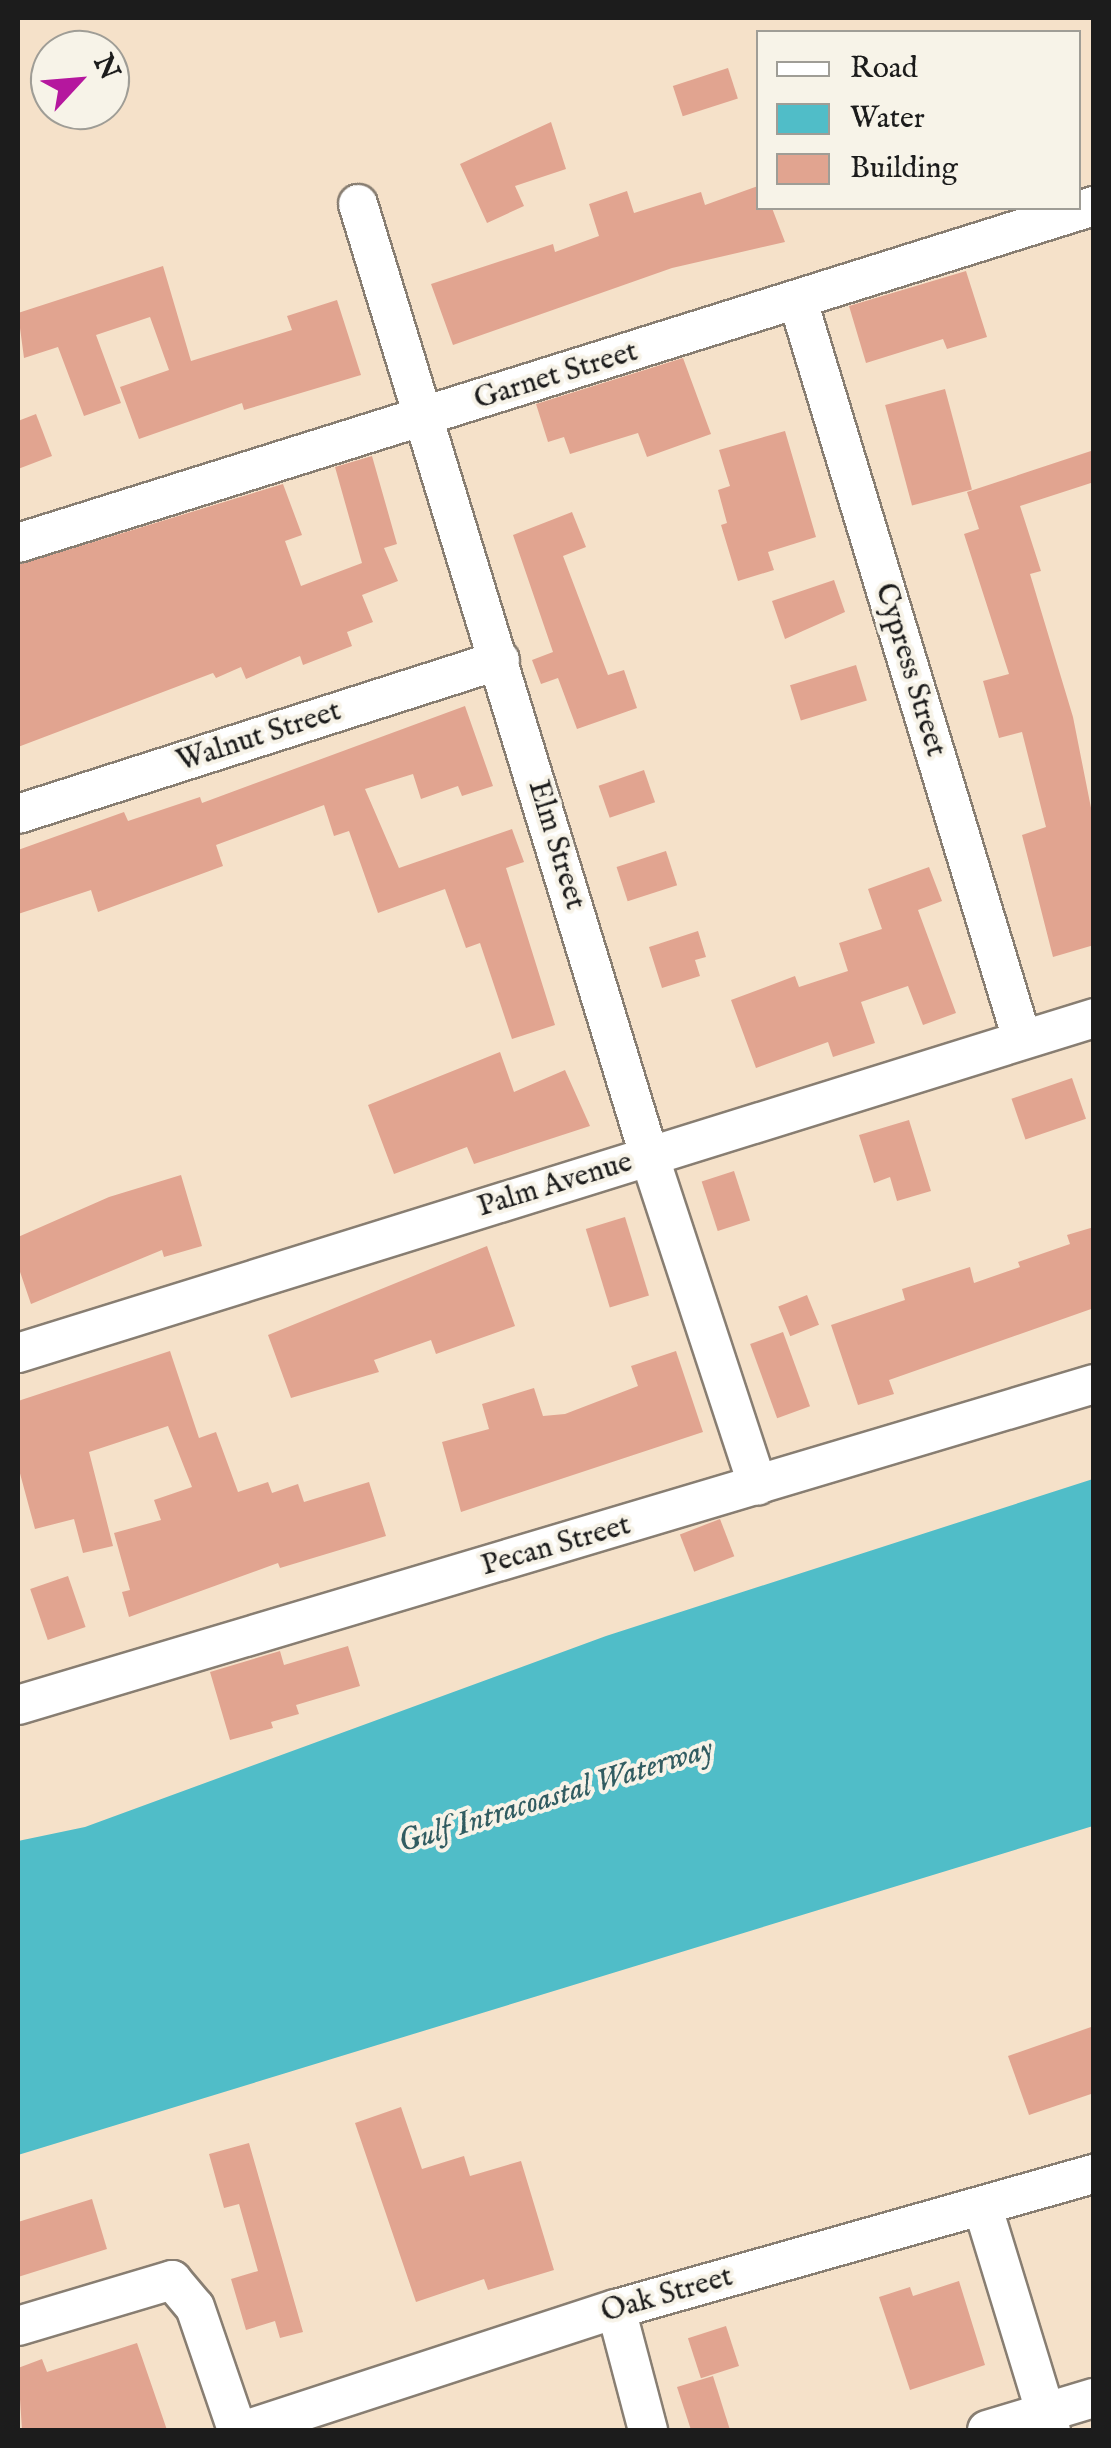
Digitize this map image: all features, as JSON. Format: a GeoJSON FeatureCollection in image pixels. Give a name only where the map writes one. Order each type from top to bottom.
{"type":"FeatureCollection","features":[{"type":"Feature","properties":{"kind":"street","name":"Elm Street"},"geometry":{"type":"LineString","coordinates":[[358,204],[649,1156],[758,1486]]}},
{"type":"Feature","properties":{"kind":"street","name":"Garnet Street"},"geometry":{"type":"LineString","coordinates":[[18,543],[1094,206]]}},
{"type":"Feature","properties":{"kind":"street","name":"Cypress Street"},"geometry":{"type":"LineString","coordinates":[[798,301],[1022,1039]]}},
{"type":"Feature","properties":{"kind":"street","name":"Walnut Street"},"geometry":{"type":"LineString","coordinates":[[18,814],[500,660]]}},
{"type":"Feature","properties":{"kind":"street","name":"Palm Avenue"},"geometry":{"type":"LineString","coordinates":[[18,1353],[1094,1018]]}},
{"type":"Feature","properties":{"kind":"street","name":"Pecan Street"},"geometry":{"type":"LineString","coordinates":[[18,1705],[1094,1384]]}},
{"type":"Feature","properties":{"kind":"street","name":"Oak Street"},"geometry":{"type":"LineString","coordinates":[[245,2430],[616,2309],[1094,2174]]}},
{"type":"Feature","properties":{"kind":"street"},"geometry":{"type":"LineString","coordinates":[[984,2208],[1048,2422]]}},
{"type":"Feature","properties":{"kind":"street"},"geometry":{"type":"LineString","coordinates":[[18,2326],[172,2280],[195,2307],[237,2430]]}},
{"type":"Feature","properties":{"kind":"street"},"geometry":{"type":"LineString","coordinates":[[616,2309],[648,2430]]}},
{"type":"Feature","properties":{"kind":"street"},"geometry":{"type":"LineString","coordinates":[[987,2430],[1048,2422],[1094,2398]]}},
{"type":"Feature","properties":{"kind":"water","name":"Gulf Intracoastal Waterway"},"geometry":{"type":"Polygon","coordinates":[[[1093,1479],[1093,1826],[18,2155],[18,1841],[85,1827],[606,1636],[1093,1479]]]}},
{"type":"Feature","properties":{"kind":"building"},"geometry":{"type":"Polygon","coordinates":[[[728,68],[738,98],[683,116],[673,86],[728,68]]]}},
{"type":"Feature","properties":{"kind":"building"},"geometry":{"type":"Polygon","coordinates":[[[551,122],[566,169],[515,186],[524,206],[487,223],[460,164],[551,122]]]}},
{"type":"Feature","properties":{"kind":"building"},"geometry":{"type":"Polygon","coordinates":[[[756,187],[756,210],[773,210],[785,242],[672,268],[453,345],[431,284],[553,244],[555,252],[599,236],[589,204],[627,191],[634,213],[701,192],[705,205],[756,187]]]}},
{"type":"Feature","properties":{"kind":"building"},"geometry":{"type":"Polygon","coordinates":[[[163,266],[191,361],[292,330],[287,316],[337,300],[361,375],[244,410],[242,403],[139,439],[120,387],[169,370],[150,317],[96,335],[121,403],[84,416],[58,347],[24,358],[18,313],[163,266]]]}},
{"type":"Feature","properties":{"kind":"building"},"geometry":{"type":"Polygon","coordinates":[[[966,271],[987,337],[947,349],[943,339],[866,363],[849,306],[966,271]]]}},
{"type":"Feature","properties":{"kind":"building"},"geometry":{"type":"Polygon","coordinates":[[[683,358],[711,434],[647,457],[638,433],[570,454],[564,437],[548,442],[536,404],[683,358]]]}},
{"type":"Feature","properties":{"kind":"building"},"geometry":{"type":"Polygon","coordinates":[[[945,389],[972,489],[912,506],[885,405],[945,389]]]}},
{"type":"Feature","properties":{"kind":"building"},"geometry":{"type":"Polygon","coordinates":[[[36,414],[52,456],[18,469],[18,421],[36,414]]]}},
{"type":"Feature","properties":{"kind":"building"},"geometry":{"type":"Polygon","coordinates":[[[785,431],[816,537],[768,552],[774,570],[738,581],[721,525],[727,523],[718,490],[730,486],[719,450],[785,431]]]}},
{"type":"Feature","properties":{"kind":"building"},"geometry":{"type":"Polygon","coordinates":[[[1094,450],[1094,482],[1020,506],[1041,571],[1030,574],[1073,717],[1094,823],[1094,945],[1053,957],[1022,835],[1046,827],[1022,732],[999,738],[983,681],[1009,674],[964,534],[979,529],[967,492],[1094,450]]]}},
{"type":"Feature","properties":{"kind":"building"},"geometry":{"type":"Polygon","coordinates":[[[372,456],[397,544],[384,548],[398,581],[362,595],[373,622],[347,632],[352,646],[303,665],[300,656],[246,679],[241,667],[216,678],[213,673],[18,747],[18,565],[283,484],[302,535],[285,541],[301,586],[362,563],[335,467],[372,456]]]}},
{"type":"Feature","properties":{"kind":"building"},"geometry":{"type":"Polygon","coordinates":[[[572,512],[586,547],[563,556],[608,675],[624,670],[637,708],[577,729],[558,678],[541,684],[532,660],[553,652],[513,535],[572,512]]]}},
{"type":"Feature","properties":{"kind":"building"},"geometry":{"type":"Polygon","coordinates":[[[834,580],[845,612],[785,639],[772,601],[834,580]]]}},
{"type":"Feature","properties":{"kind":"building"},"geometry":{"type":"Polygon","coordinates":[[[856,665],[867,700],[801,721],[790,685],[856,665]]]}},
{"type":"Feature","properties":{"kind":"building"},"geometry":{"type":"Polygon","coordinates":[[[465,706],[493,786],[462,796],[458,786],[421,799],[413,774],[365,789],[399,868],[512,829],[524,862],[506,868],[555,1025],[512,1039],[480,943],[466,948],[445,889],[378,913],[349,831],[334,836],[324,805],[216,845],[223,866],[98,912],[91,890],[18,914],[18,850],[124,812],[128,821],[200,797],[202,803],[465,706]]]}},
{"type":"Feature","properties":{"kind":"building"},"geometry":{"type":"Polygon","coordinates":[[[644,770],[655,802],[610,818],[599,786],[644,770]]]}},
{"type":"Feature","properties":{"kind":"building"},"geometry":{"type":"Polygon","coordinates":[[[666,851],[677,885],[628,901],[617,867],[666,851]]]}},
{"type":"Feature","properties":{"kind":"building"},"geometry":{"type":"Polygon","coordinates":[[[929,867],[942,901],[918,910],[956,1013],[923,1025],[908,986],[861,1002],[875,1043],[833,1057],[828,1042],[756,1068],[731,1000],[795,976],[799,987],[848,971],[839,943],[882,929],[868,889],[929,867]]]}},
{"type":"Feature","properties":{"kind":"building"},"geometry":{"type":"Polygon","coordinates":[[[698,931],[706,957],[695,960],[700,976],[662,988],[649,947],[698,931]]]}},
{"type":"Feature","properties":{"kind":"building"},"geometry":{"type":"Polygon","coordinates":[[[500,1052],[514,1092],[565,1070],[590,1126],[474,1164],[467,1147],[394,1174],[368,1105],[500,1052]]]}},
{"type":"Feature","properties":{"kind":"building"},"geometry":{"type":"Polygon","coordinates":[[[1072,1078],[1086,1119],[1025,1139],[1011,1099],[1072,1078]]]}},
{"type":"Feature","properties":{"kind":"building"},"geometry":{"type":"Polygon","coordinates":[[[909,1120],[931,1191],[897,1201],[890,1177],[874,1183],[859,1135],[909,1120]]]}},
{"type":"Feature","properties":{"kind":"building"},"geometry":{"type":"Polygon","coordinates":[[[734,1171],[750,1220],[718,1231],[702,1182],[734,1171]]]}},
{"type":"Feature","properties":{"kind":"building"},"geometry":{"type":"Polygon","coordinates":[[[181,1175],[202,1246],[164,1257],[162,1250],[31,1304],[18,1266],[18,1237],[109,1197],[181,1175]]]}},
{"type":"Feature","properties":{"kind":"building"},"geometry":{"type":"Polygon","coordinates":[[[625,1217],[649,1295],[610,1307],[586,1229],[625,1217]]]}},
{"type":"Feature","properties":{"kind":"building"},"geometry":{"type":"Polygon","coordinates":[[[1094,1227],[1094,1308],[889,1380],[894,1394],[858,1405],[831,1325],[905,1300],[902,1289],[970,1267],[974,1283],[1020,1267],[1018,1262],[1070,1244],[1067,1235],[1094,1227]]]}},
{"type":"Feature","properties":{"kind":"building"},"geometry":{"type":"Polygon","coordinates":[[[487,1246],[515,1326],[436,1354],[431,1340],[374,1360],[379,1372],[291,1398],[268,1335],[487,1246]]]}},
{"type":"Feature","properties":{"kind":"building"},"geometry":{"type":"Polygon","coordinates":[[[807,1295],[819,1325],[790,1336],[778,1307],[807,1295]]]}},
{"type":"Feature","properties":{"kind":"building"},"geometry":{"type":"Polygon","coordinates":[[[783,1332],[810,1406],[777,1418],[750,1344],[783,1332]]]}},
{"type":"Feature","properties":{"kind":"building"},"geometry":{"type":"Polygon","coordinates":[[[170,1351],[199,1438],[216,1432],[238,1492],[268,1482],[272,1493],[298,1484],[304,1502],[369,1482],[386,1536],[280,1568],[278,1563],[129,1617],[122,1592],[130,1590],[114,1533],[161,1520],[154,1500],[192,1487],[168,1426],[89,1452],[113,1546],[83,1553],[74,1519],[35,1529],[18,1466],[18,1401],[170,1351]]]}},
{"type":"Feature","properties":{"kind":"building"},"geometry":{"type":"Polygon","coordinates":[[[676,1351],[703,1432],[461,1512],[442,1442],[489,1429],[482,1404],[534,1388],[543,1416],[565,1414],[638,1386],[631,1366],[676,1351]]]}},
{"type":"Feature","properties":{"kind":"building"},"geometry":{"type":"Polygon","coordinates":[[[720,1519],[734,1556],[694,1572],[680,1534],[720,1519]]]}},
{"type":"Feature","properties":{"kind":"building"},"geometry":{"type":"Polygon","coordinates":[[[68,1576],[86,1627],[48,1640],[30,1589],[68,1576]]]}},
{"type":"Feature","properties":{"kind":"building"},"geometry":{"type":"Polygon","coordinates":[[[348,1646],[360,1686],[296,1705],[299,1714],[271,1722],[273,1728],[230,1740],[210,1672],[280,1651],[284,1665],[348,1646]]]}},
{"type":"Feature","properties":{"kind":"building"},"geometry":{"type":"Polygon","coordinates":[[[1094,2026],[1094,2093],[1029,2115],[1008,2056],[1094,2026]]]}},
{"type":"Feature","properties":{"kind":"building"},"geometry":{"type":"Polygon","coordinates":[[[401,2107],[422,2169],[464,2156],[470,2176],[521,2161],[554,2270],[488,2290],[484,2279],[416,2302],[355,2123],[401,2107]]]}},
{"type":"Feature","properties":{"kind":"building"},"geometry":{"type":"Polygon","coordinates":[[[249,2143],[303,2332],[280,2338],[275,2321],[246,2330],[231,2279],[258,2271],[239,2204],[224,2208],[209,2154],[249,2143]]]}},
{"type":"Feature","properties":{"kind":"building"},"geometry":{"type":"Polygon","coordinates":[[[92,2199],[107,2249],[18,2277],[18,2222],[92,2199]]]}},
{"type":"Feature","properties":{"kind":"building"},"geometry":{"type":"Polygon","coordinates":[[[959,2281],[985,2365],[910,2390],[879,2297],[910,2287],[913,2296],[959,2281]]]}},
{"type":"Feature","properties":{"kind":"building"},"geometry":{"type":"Polygon","coordinates":[[[726,2326],[739,2366],[701,2378],[688,2338],[726,2326]]]}},
{"type":"Feature","properties":{"kind":"building"},"geometry":{"type":"Polygon","coordinates":[[[137,2343],[167,2430],[22,2430],[18,2368],[42,2359],[47,2372],[137,2343]]]}},
{"type":"Feature","properties":{"kind":"building"},"geometry":{"type":"Polygon","coordinates":[[[713,2376],[730,2430],[691,2430],[677,2387],[713,2376]]]}}]}
